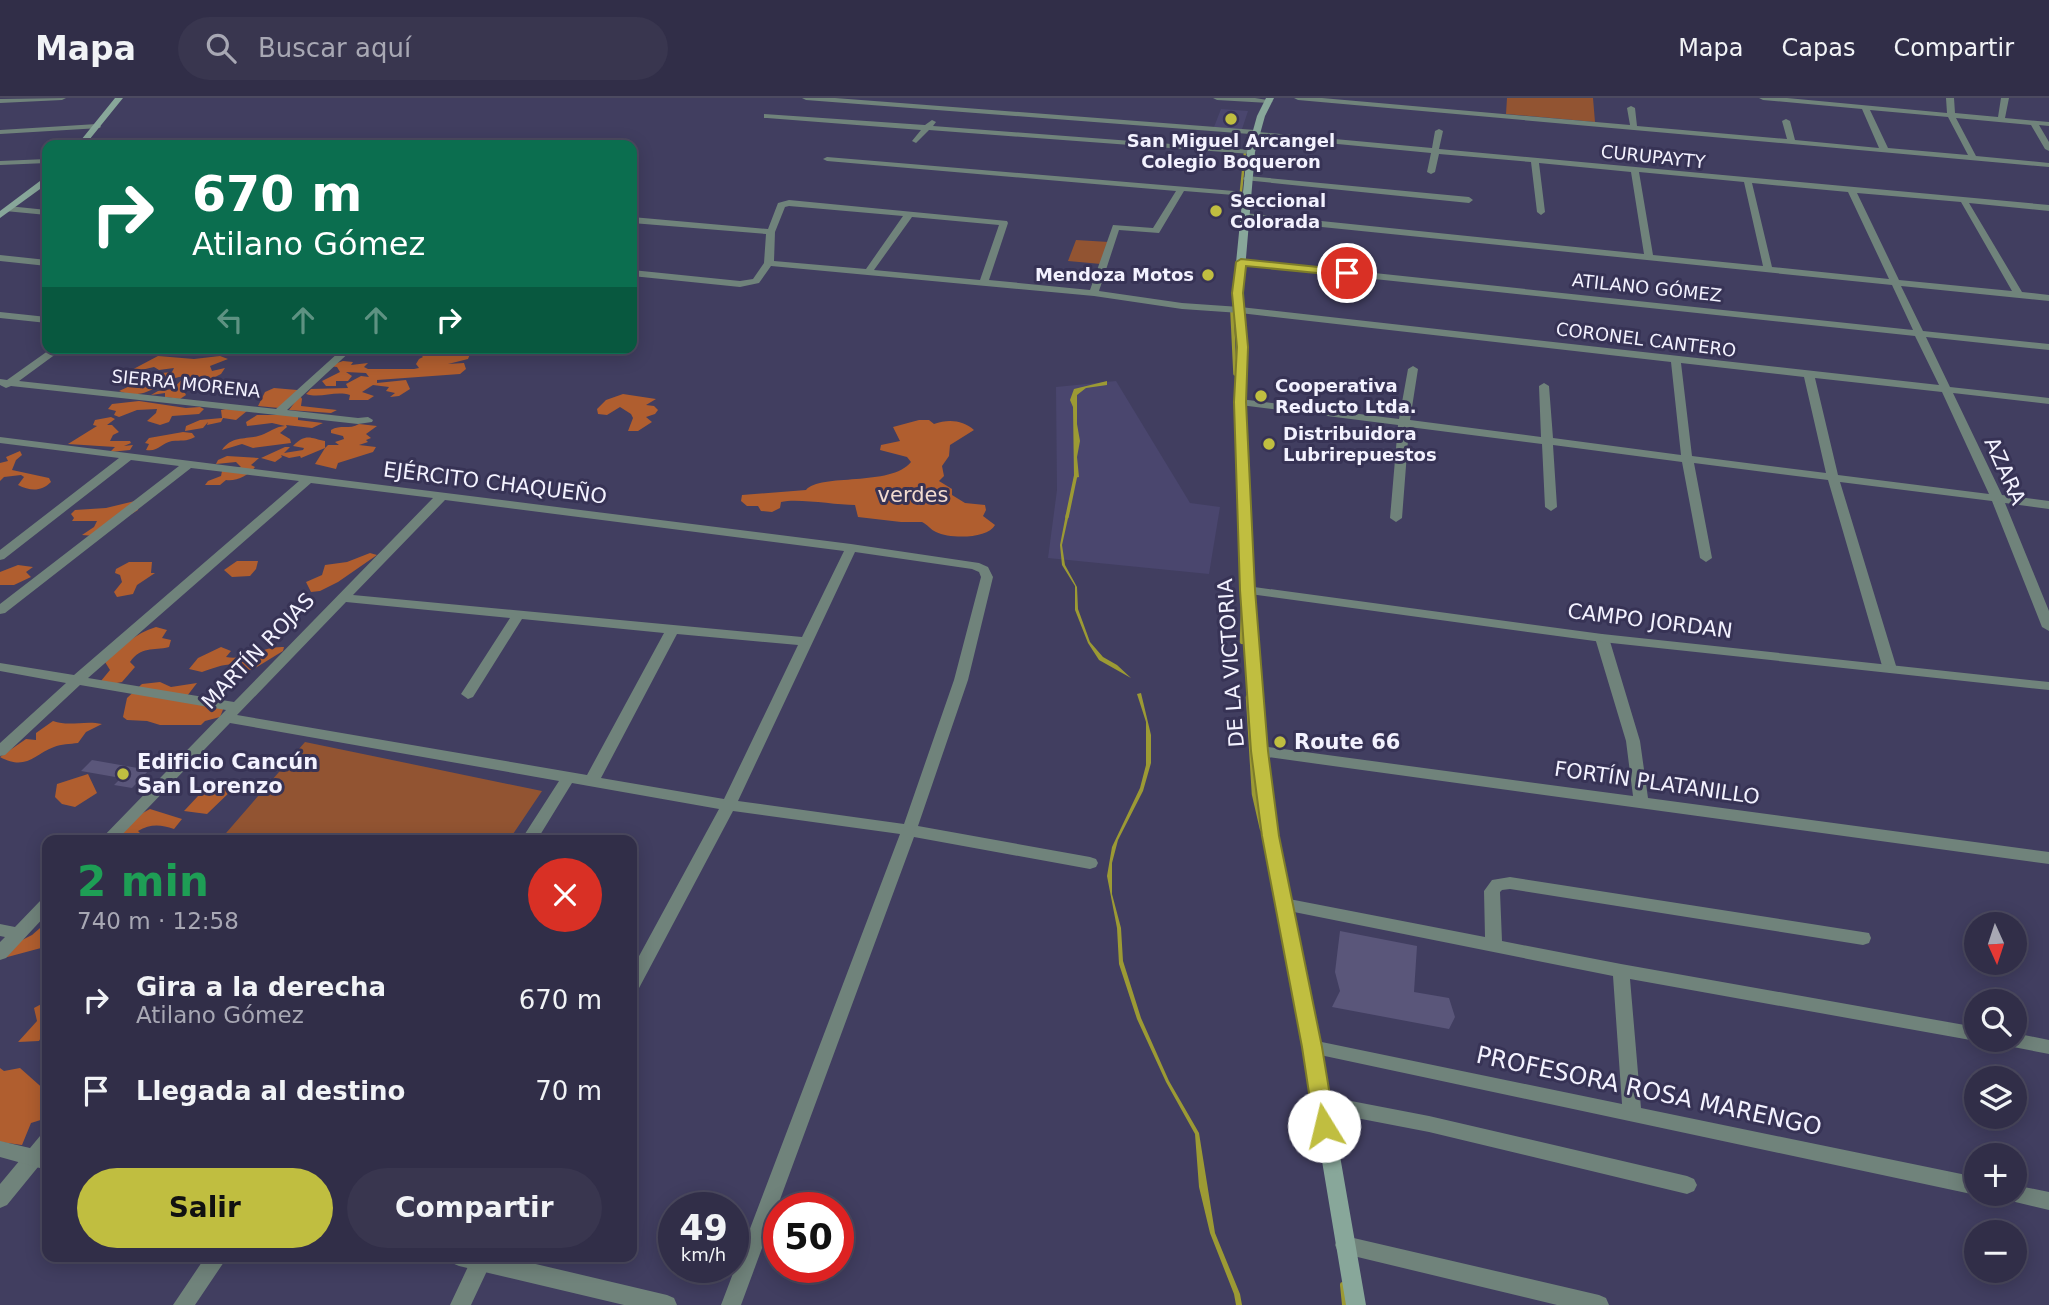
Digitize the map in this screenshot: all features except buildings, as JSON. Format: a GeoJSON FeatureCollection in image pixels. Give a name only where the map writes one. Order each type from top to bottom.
{"type":"FeatureCollection","features":[{"type":"Feature","properties":{"kind":"main road"},"geometry":{"type":"LineString","coordinates":[[85,140],[119,98]]}},
{"type":"Feature","properties":{"kind":"main road","name":"DE LA VICTORIA"},"geometry":{"type":"LineString","coordinates":[[1270,100],[1254,133],[1247,178],[1237,293],[1242,347],[1240,402],[1247,590],[1270,836],[1312,1047],[1356,1305]]}},
{"type":"Feature","properties":{"kind":"main road"},"geometry":{"type":"LineString","coordinates":[[4,212],[42,184]]}},
{"type":"Feature","properties":{"kind":"street"},"geometry":{"type":"LineString","coordinates":[[0,101],[62,98]]}},
{"type":"Feature","properties":{"kind":"street","name":"CURUPAYTY"},"geometry":{"type":"LineString","coordinates":[[806,98],[1254,133],[1748,182],[2049,208]]}},
{"type":"Feature","properties":{"kind":"street"},"geometry":{"type":"LineString","coordinates":[[1217,98],[1270,100]]}},
{"type":"Feature","properties":{"kind":"street"},"geometry":{"type":"LineString","coordinates":[[1298,98],[2049,165]]}},
{"type":"Feature","properties":{"kind":"street"},"geometry":{"type":"LineString","coordinates":[[1390,98],[1418,109]]}},
{"type":"Feature","properties":{"kind":"street"},"geometry":{"type":"LineString","coordinates":[[1763,98],[2049,124]]}},
{"type":"Feature","properties":{"kind":"street"},"geometry":{"type":"LineString","coordinates":[[1950,98],[1951,115],[1973,157]]}},
{"type":"Feature","properties":{"kind":"street"},"geometry":{"type":"LineString","coordinates":[[2001,120],[2005,98]]}},
{"type":"Feature","properties":{"kind":"street"},"geometry":{"type":"LineString","coordinates":[[819,119],[835,100]]}},
{"type":"Feature","properties":{"kind":"street"},"geometry":{"type":"LineString","coordinates":[[1865,107],[1884,149]]}},
{"type":"Feature","properties":{"kind":"street"},"geometry":{"type":"LineString","coordinates":[[916,141],[944,108]]}},
{"type":"Feature","properties":{"kind":"street"},"geometry":{"type":"LineString","coordinates":[[1631,108],[1633,128]]}},
{"type":"Feature","properties":{"kind":"street"},"geometry":{"type":"LineString","coordinates":[[768,116],[1251,152]]}},
{"type":"Feature","properties":{"kind":"street"},"geometry":{"type":"LineString","coordinates":[[1786,121],[1791,141]]}},
{"type":"Feature","properties":{"kind":"street"},"geometry":{"type":"LineString","coordinates":[[2034,123],[2049,149]]}},
{"type":"Feature","properties":{"kind":"street"},"geometry":{"type":"LineString","coordinates":[[0,132],[97,126]]}},
{"type":"Feature","properties":{"kind":"street"},"geometry":{"type":"LineString","coordinates":[[1431,172],[1439,131]]}},
{"type":"Feature","properties":{"kind":"street"},"geometry":{"type":"LineString","coordinates":[[827,159],[1246,194]]}},
{"type":"Feature","properties":{"kind":"street"},"geometry":{"type":"LineString","coordinates":[[0,163],[42,161]]}},
{"type":"Feature","properties":{"kind":"street"},"geometry":{"type":"LineString","coordinates":[[1535,161],[1541,212]]}},
{"type":"Feature","properties":{"kind":"street"},"geometry":{"type":"LineString","coordinates":[[1635,171],[1649,257]]}},
{"type":"Feature","properties":{"kind":"street"},"geometry":{"type":"LineString","coordinates":[[1247,178],[1469,200]]}},
{"type":"Feature","properties":{"kind":"street"},"geometry":{"type":"LineString","coordinates":[[1748,182],[1769,269]]}},
{"type":"Feature","properties":{"kind":"street"},"geometry":{"type":"LineString","coordinates":[[1094,293],[1116,227],[1156,230],[1182,188]]}},
{"type":"Feature","properties":{"kind":"street"},"geometry":{"type":"LineString","coordinates":[[1852,191],[1895,282]]}},
{"type":"Feature","properties":{"kind":"street"},"geometry":{"type":"LineString","coordinates":[[1964,201],[2018,294]]}},
{"type":"Feature","properties":{"kind":"street"},"geometry":{"type":"LineString","coordinates":[[637,274],[740,284],[755,281],[769,263],[771,232],[781,205],[786,203],[1004,223],[983,283]]}},
{"type":"Feature","properties":{"kind":"street"},"geometry":{"type":"LineString","coordinates":[[4,212],[42,213]]}},
{"type":"Feature","properties":{"kind":"street"},"geometry":{"type":"LineString","coordinates":[[869,271],[910,214]]}},
{"type":"Feature","properties":{"kind":"street"},"geometry":{"type":"LineString","coordinates":[[1244,216],[2049,298]]}},
{"type":"Feature","properties":{"kind":"street"},"geometry":{"type":"LineString","coordinates":[[637,220],[771,232]]}},
{"type":"Feature","properties":{"kind":"street"},"geometry":{"type":"LineString","coordinates":[[0,258],[42,262]]}},
{"type":"Feature","properties":{"kind":"street","name":"ATILANO GÓMEZ"},"geometry":{"type":"LineString","coordinates":[[1241,262],[2049,347]]}},
{"type":"Feature","properties":{"kind":"street","name":"CORONEL CANTERO"},"geometry":{"type":"LineString","coordinates":[[769,263],[1094,293],[1182,306],[1240,310],[2049,401]]}},
{"type":"Feature","properties":{"kind":"street","name":"AZARA"},"geometry":{"type":"LineString","coordinates":[[1895,282],[1997,498],[2049,627]]}},
{"type":"Feature","properties":{"kind":"street"},"geometry":{"type":"LineString","coordinates":[[0,315],[42,319]]}},
{"type":"Feature","properties":{"kind":"street"},"geometry":{"type":"LineString","coordinates":[[3,385],[50,354]]}},
{"type":"Feature","properties":{"kind":"street"},"geometry":{"type":"LineString","coordinates":[[279,412],[343,354]]}},
{"type":"Feature","properties":{"kind":"street"},"geometry":{"type":"LineString","coordinates":[[1676,361],[1687,458],[1706,558]]}},
{"type":"Feature","properties":{"kind":"street"},"geometry":{"type":"LineString","coordinates":[[1396,518],[1404,421],[1413,369]]}},
{"type":"Feature","properties":{"kind":"street"},"geometry":{"type":"LineString","coordinates":[[1809,376],[1833,477],[1890,669]]}},
{"type":"Feature","properties":{"kind":"street","name":"SIERRA MORENA"},"geometry":{"type":"LineString","coordinates":[[3,385],[368,420]]}},
{"type":"Feature","properties":{"kind":"street"},"geometry":{"type":"LineString","coordinates":[[1544,386],[1551,507]]}},
{"type":"Feature","properties":{"kind":"street"},"geometry":{"type":"LineString","coordinates":[[1240,402],[2049,505]]}},
{"type":"Feature","properties":{"kind":"street","name":"EJÉRCITO CHAQUEÑO"},"geometry":{"type":"LineString","coordinates":[[0,440],[975,566],[984,570],[987,577],[961,680],[909,830]]}},
{"type":"Feature","properties":{"kind":"street"},"geometry":{"type":"LineString","coordinates":[[0,451],[14,442]]}},
{"type":"Feature","properties":{"kind":"street"},"geometry":{"type":"LineString","coordinates":[[0,556],[129,456]]}},
{"type":"Feature","properties":{"kind":"street"},"geometry":{"type":"LineString","coordinates":[[0,610],[189,464]]}},
{"type":"Feature","properties":{"kind":"street"},"geometry":{"type":"LineString","coordinates":[[0,751],[76,681],[309,479]]}},
{"type":"Feature","properties":{"kind":"street","name":"MARTÍN ROJAS"},"geometry":{"type":"LineString","coordinates":[[113,835],[442,496]]}},
{"type":"Feature","properties":{"kind":"street"},"geometry":{"type":"LineString","coordinates":[[637,976],[729,805],[851,548]]}},
{"type":"Feature","properties":{"kind":"street","name":"CAMPO JORDAN"},"geometry":{"type":"LineString","coordinates":[[1247,590],[1602,638],[2049,686]]}},
{"type":"Feature","properties":{"kind":"street"},"geometry":{"type":"LineString","coordinates":[[343,598],[807,642]]}},
{"type":"Feature","properties":{"kind":"street"},"geometry":{"type":"LineString","coordinates":[[468,694],[519,614]]}},
{"type":"Feature","properties":{"kind":"street"},"geometry":{"type":"LineString","coordinates":[[591,782],[673,629]]}},
{"type":"Feature","properties":{"kind":"street"},"geometry":{"type":"LineString","coordinates":[[1602,638],[1633,741],[1641,802]]}},
{"type":"Feature","properties":{"kind":"street"},"geometry":{"type":"LineString","coordinates":[[0,667],[568,778],[729,805],[909,830],[1090,863]]}},
{"type":"Feature","properties":{"kind":"street","name":"FORTÍN PLATANILLO"},"geometry":{"type":"LineString","coordinates":[[1260,751],[2049,858]]}},
{"type":"Feature","properties":{"kind":"street"},"geometry":{"type":"LineString","coordinates":[[532,835],[568,778]]}},
{"type":"Feature","properties":{"kind":"street"},"geometry":{"type":"LineString","coordinates":[[731,1305],[909,830]]}},
{"type":"Feature","properties":{"kind":"street"},"geometry":{"type":"LineString","coordinates":[[1494,947],[1492,891],[1498,884],[1510,883],[1863,938]]}},
{"type":"Feature","properties":{"kind":"street"},"geometry":{"type":"LineString","coordinates":[[1284,904],[1621,971],[1964,1032]]}},
{"type":"Feature","properties":{"kind":"street"},"geometry":{"type":"LineString","coordinates":[[0,953],[42,909]]}},
{"type":"Feature","properties":{"kind":"street"},"geometry":{"type":"LineString","coordinates":[[0,930],[18,934]]}},
{"type":"Feature","properties":{"kind":"street"},"geometry":{"type":"LineString","coordinates":[[1621,971],[1632,1115]]}},
{"type":"Feature","properties":{"kind":"street"},"geometry":{"type":"LineString","coordinates":[[2027,1043],[2049,1046]]}},
{"type":"Feature","properties":{"kind":"street","name":"PROFESORA ROSA MARENGO"},"geometry":{"type":"LineString","coordinates":[[1312,1047],[1964,1184]]}},
{"type":"Feature","properties":{"kind":"street"},"geometry":{"type":"LineString","coordinates":[[1320,1103],[1429,1124],[1687,1185]]}},
{"type":"Feature","properties":{"kind":"street"},"geometry":{"type":"LineString","coordinates":[[0,1149],[41,1159]]}},
{"type":"Feature","properties":{"kind":"street"},"geometry":{"type":"LineString","coordinates":[[0,1199],[41,1159]]}},
{"type":"Feature","properties":{"kind":"street"},"geometry":{"type":"LineString","coordinates":[[2027,1197],[2049,1201]]}},
{"type":"Feature","properties":{"kind":"street"},"geometry":{"type":"LineString","coordinates":[[1345,1245],[1599,1305]]}},
{"type":"Feature","properties":{"kind":"street"},"geometry":{"type":"LineString","coordinates":[[183,1305],[214,1262]]}},
{"type":"Feature","properties":{"kind":"street"},"geometry":{"type":"LineString","coordinates":[[460,1305],[482,1262]]}},
{"type":"Feature","properties":{"kind":"street"},"geometry":{"type":"LineString","coordinates":[[495,1262],[667,1305]]}},
{"type":"Feature","properties":{"kind":"shaded area"},"geometry":{"type":"Polygon","coordinates":[[[1507,98],[1593,98],[1595,122],[1506,114],[1507,98]]]}},
{"type":"Feature","properties":{"kind":"shaded area","name":"San Miguel Arcangel Colegio Boqueron"},"geometry":{"type":"Polygon","coordinates":[[[1221,109],[1248,111],[1242,129],[1214,127],[1221,109]]]}},
{"type":"Feature","properties":{"kind":"shaded area"},"geometry":{"type":"Polygon","coordinates":[[[1076,240],[1109,242],[1101,264],[1068,261],[1076,240]]]}},
{"type":"Feature","properties":{"kind":"shaded area"},"geometry":{"type":"Polygon","coordinates":[[[1107,381],[1107,385],[1086,388],[1077,395],[1079,477],[1074,478],[1073,407],[1070,400],[1074,389],[1107,381]]]}},
{"type":"Feature","properties":{"kind":"shaded area"},"geometry":{"type":"Polygon","coordinates":[[[1116,381],[1190,503],[1220,507],[1209,574],[1048,558],[1057,490],[1056,387],[1116,381]]]}},
{"type":"Feature","properties":{"kind":"shaded area"},"geometry":{"type":"Polygon","coordinates":[[[1066,514],[1069,514],[1062,545],[1065,565],[1077,587],[1078,609],[1090,642],[1103,657],[1131,678],[1099,660],[1088,643],[1075,610],[1075,586],[1062,565],[1060,545],[1066,514]]]}},
{"type":"Feature","properties":{"kind":"shaded area"},"geometry":{"type":"Polygon","coordinates":[[[1141,693],[1151,735],[1151,763],[1143,791],[1118,840],[1112,863],[1112,894],[1121,928],[1123,961],[1141,1018],[1169,1081],[1199,1133],[1215,1233],[1242,1305],[1236,1305],[1210,1233],[1199,1187],[1195,1134],[1166,1082],[1137,1019],[1119,964],[1117,928],[1107,876],[1112,847],[1140,788],[1146,765],[1146,722],[1137,694],[1141,693]]]}},
{"type":"Feature","properties":{"kind":"shaded area"},"geometry":{"type":"Polygon","coordinates":[[[305,742],[542,791],[512,835],[224,835],[305,742]]]}},
{"type":"Feature","properties":{"kind":"green space"},"geometry":{"type":"Polygon","coordinates":[[[420,354],[470,354],[468,359],[448,364],[464,363],[466,369],[460,374],[377,380],[377,383],[406,380],[410,389],[399,396],[390,397],[395,393],[386,391],[389,387],[373,385],[362,392],[374,396],[368,400],[349,400],[350,395],[344,394],[306,394],[311,389],[348,388],[346,384],[361,376],[369,377],[366,373],[346,372],[352,376],[348,381],[336,381],[336,386],[326,386],[322,381],[340,372],[337,367],[328,366],[343,361],[353,362],[351,365],[368,363],[364,367],[368,369],[414,369],[419,368],[416,364],[423,357],[420,354]]]}},
{"type":"Feature","properties":{"kind":"green space"},"geometry":{"type":"Polygon","coordinates":[[[158,356],[194,359],[220,356],[228,359],[210,366],[212,371],[225,368],[215,377],[221,382],[201,383],[193,377],[190,384],[182,387],[186,395],[180,399],[165,397],[165,393],[151,395],[173,389],[185,376],[138,394],[119,391],[150,377],[138,386],[150,388],[160,382],[158,378],[162,373],[172,372],[174,368],[159,370],[154,367],[124,374],[158,356]]]}},
{"type":"Feature","properties":{"kind":"green space"},"geometry":{"type":"Polygon","coordinates":[[[274,388],[297,390],[302,399],[301,406],[337,410],[331,413],[289,410],[295,402],[279,408],[258,406],[265,392],[274,388]]]}},
{"type":"Feature","properties":{"kind":"green space"},"geometry":{"type":"Polygon","coordinates":[[[623,394],[656,399],[646,405],[654,406],[658,410],[646,417],[652,422],[638,431],[628,431],[633,418],[620,407],[607,415],[598,414],[597,409],[606,400],[623,394]]]}},
{"type":"Feature","properties":{"kind":"green space"},"geometry":{"type":"Polygon","coordinates":[[[139,401],[204,409],[199,414],[172,416],[169,422],[160,425],[147,421],[157,409],[137,410],[119,417],[114,415],[116,411],[108,409],[112,404],[139,401]]]}},
{"type":"Feature","properties":{"kind":"green space"},"geometry":{"type":"Polygon","coordinates":[[[221,410],[247,411],[236,420],[223,418],[221,422],[207,425],[208,422],[203,428],[185,431],[186,426],[200,420],[222,418],[221,410]]]}},
{"type":"Feature","properties":{"kind":"green space"},"geometry":{"type":"Polygon","coordinates":[[[257,415],[294,415],[298,416],[298,420],[323,423],[312,428],[286,425],[280,433],[290,439],[291,443],[253,448],[242,444],[222,450],[236,440],[258,436],[285,426],[272,423],[247,426],[246,422],[257,415]]]}},
{"type":"Feature","properties":{"kind":"green space"},"geometry":{"type":"Polygon","coordinates":[[[111,417],[115,419],[107,425],[112,425],[119,432],[113,435],[110,441],[130,441],[131,443],[124,446],[133,445],[130,450],[110,452],[115,447],[68,444],[97,426],[93,425],[95,420],[111,417]]]}},
{"type":"Feature","properties":{"kind":"green space","name":"verdes"},"geometry":{"type":"Polygon","coordinates":[[[929,420],[934,424],[955,421],[974,430],[950,445],[949,456],[942,466],[944,476],[939,481],[952,489],[952,495],[965,503],[985,505],[983,516],[995,525],[991,530],[977,535],[950,536],[936,532],[922,522],[858,517],[855,505],[788,501],[781,502],[780,508],[772,512],[761,511],[758,506],[747,506],[741,501],[742,495],[806,490],[825,482],[888,475],[901,470],[911,462],[907,457],[880,450],[881,445],[900,441],[893,427],[929,420]]]}},
{"type":"Feature","properties":{"kind":"green space"},"geometry":{"type":"Polygon","coordinates":[[[359,424],[377,426],[366,434],[371,438],[366,440],[368,442],[359,445],[376,447],[373,452],[338,463],[336,469],[315,464],[328,445],[339,445],[335,442],[344,439],[343,436],[331,433],[334,428],[359,424]]]}},
{"type":"Feature","properties":{"kind":"green space"},"geometry":{"type":"Polygon","coordinates":[[[192,433],[195,437],[146,450],[149,444],[145,443],[149,438],[192,433]]]}},
{"type":"Feature","properties":{"kind":"green space"},"geometry":{"type":"Polygon","coordinates":[[[305,438],[325,441],[325,448],[301,458],[281,455],[275,462],[261,458],[285,447],[290,447],[284,453],[303,450],[304,448],[293,446],[305,438]]]}},
{"type":"Feature","properties":{"kind":"green space"},"geometry":{"type":"Polygon","coordinates":[[[20,451],[22,455],[16,460],[12,470],[49,478],[51,482],[35,490],[18,485],[24,477],[21,475],[4,477],[0,481],[0,463],[8,461],[6,457],[20,451]]]}},
{"type":"Feature","properties":{"kind":"green space"},"geometry":{"type":"Polygon","coordinates":[[[227,456],[259,458],[251,465],[255,467],[253,470],[242,477],[226,480],[220,485],[205,485],[221,476],[222,471],[241,467],[236,462],[216,464],[227,456]]]}},
{"type":"Feature","properties":{"kind":"green space"},"geometry":{"type":"Polygon","coordinates":[[[139,500],[138,510],[95,536],[82,535],[94,527],[97,521],[72,521],[74,518],[71,514],[75,510],[106,508],[139,500]]]}},
{"type":"Feature","properties":{"kind":"green space"},"geometry":{"type":"Polygon","coordinates":[[[370,553],[377,555],[338,582],[320,591],[311,592],[306,582],[322,575],[325,565],[347,562],[370,553]]]}},
{"type":"Feature","properties":{"kind":"green space"},"geometry":{"type":"Polygon","coordinates":[[[237,561],[258,561],[250,576],[232,577],[224,570],[237,561]]]}},
{"type":"Feature","properties":{"kind":"green space"},"geometry":{"type":"Polygon","coordinates":[[[129,562],[152,562],[151,573],[155,573],[137,585],[133,594],[117,597],[114,592],[122,582],[120,575],[115,573],[116,569],[129,562]]]}},
{"type":"Feature","properties":{"kind":"green space"},"geometry":{"type":"Polygon","coordinates":[[[18,565],[33,567],[26,572],[31,577],[14,585],[0,585],[0,572],[18,565]]]}},
{"type":"Feature","properties":{"kind":"green space"},"geometry":{"type":"Polygon","coordinates":[[[156,627],[167,630],[162,638],[171,640],[169,647],[138,653],[130,662],[135,667],[122,682],[96,687],[110,670],[105,662],[135,637],[156,627]]]}},
{"type":"Feature","properties":{"kind":"green space"},"geometry":{"type":"Polygon","coordinates":[[[221,647],[231,651],[226,657],[234,658],[284,647],[283,651],[252,670],[242,669],[241,665],[236,664],[202,672],[189,669],[198,658],[221,647]]]}},
{"type":"Feature","properties":{"kind":"green space"},"geometry":{"type":"Polygon","coordinates":[[[160,682],[171,687],[197,683],[184,700],[224,707],[220,717],[205,721],[201,725],[160,725],[123,717],[127,698],[142,684],[160,682]]]}},
{"type":"Feature","properties":{"kind":"green space"},"geometry":{"type":"Polygon","coordinates":[[[53,721],[102,724],[86,732],[78,743],[57,746],[23,762],[0,757],[26,739],[36,740],[36,733],[53,721]]]}},
{"type":"Feature","properties":{"kind":"green space"},"geometry":{"type":"Polygon","coordinates":[[[88,774],[97,793],[75,807],[62,804],[55,797],[57,784],[88,774]]]}},
{"type":"Feature","properties":{"kind":"green space"},"geometry":{"type":"Polygon","coordinates":[[[238,780],[234,788],[207,814],[184,811],[199,795],[201,787],[218,791],[227,781],[238,780]]]}},
{"type":"Feature","properties":{"kind":"green space"},"geometry":{"type":"Polygon","coordinates":[[[150,809],[182,819],[174,829],[155,825],[138,831],[142,835],[119,835],[126,822],[150,809]]]}},
{"type":"Feature","properties":{"kind":"green space"},"geometry":{"type":"Polygon","coordinates":[[[42,926],[41,948],[0,959],[0,951],[32,935],[42,926]]]}},
{"type":"Feature","properties":{"kind":"green space"},"geometry":{"type":"Polygon","coordinates":[[[42,1004],[42,1036],[39,1041],[18,1042],[37,1021],[34,1008],[42,1004]]]}},
{"type":"Feature","properties":{"kind":"green space"},"geometry":{"type":"Polygon","coordinates":[[[0,1068],[4,1071],[20,1068],[42,1088],[42,1120],[31,1123],[22,1145],[0,1142],[0,1068]]]}},
{"type":"Feature","properties":{"kind":"waterway"},"geometry":{"type":"LineString","coordinates":[[1245,148],[1249,133]]}},
{"type":"Feature","properties":{"kind":"waterway"},"geometry":{"type":"LineString","coordinates":[[1241,191],[1245,152]]}},
{"type":"Feature","properties":{"kind":"waterway"},"geometry":{"type":"LineString","coordinates":[[1232,312],[1235,374]]}},
{"type":"Feature","properties":{"kind":"waterway"},"geometry":{"type":"LineString","coordinates":[[1067,517],[1076,474]]}},
{"type":"Feature","properties":{"kind":"waterway"},"geometry":{"type":"LineString","coordinates":[[1242,642],[1243,609]]}},
{"type":"Feature","properties":{"kind":"waterway"},"geometry":{"type":"LineString","coordinates":[[1248,697],[1254,794],[1262,829]]}},
{"type":"Feature","properties":{"kind":"waterway"},"geometry":{"type":"LineString","coordinates":[[1343,1285],[1345,1305]]}},
{"type":"Feature","properties":{"kind":"place","name":"San Miguel Arcangel Colegio Boqueron"},"geometry":{"type":"Point","coordinates":[1231,119]}},
{"type":"Feature","properties":{"kind":"place","name":"Seccional Colorada"},"geometry":{"type":"Point","coordinates":[1216,211]}},
{"type":"Feature","properties":{"kind":"place","name":"Mendoza Motos"},"geometry":{"type":"Point","coordinates":[1208,275]}},
{"type":"Feature","properties":{"kind":"place","name":"Cooperativa Reducto Ltda."},"geometry":{"type":"Point","coordinates":[1261,396]}},
{"type":"Feature","properties":{"kind":"place","name":"Distribuidora Lubrirepuestos"},"geometry":{"type":"Point","coordinates":[1269,444]}},
{"type":"Feature","properties":{"kind":"place","name":"Route 66"},"geometry":{"type":"Point","coordinates":[1280,742]}},
{"type":"Feature","properties":{"kind":"place","name":"Edificio Cancún San Lorenzo"},"geometry":{"type":"Point","coordinates":[123,774]}},
{"type":"Feature","properties":{"kind":"route"},"geometry":{"type":"LineString","coordinates":[[1324,1126],[1312,1047],[1270,836],[1260,751],[1247,590],[1240,402],[1242,347],[1237,293],[1241,262],[1347,273]]}}]}
